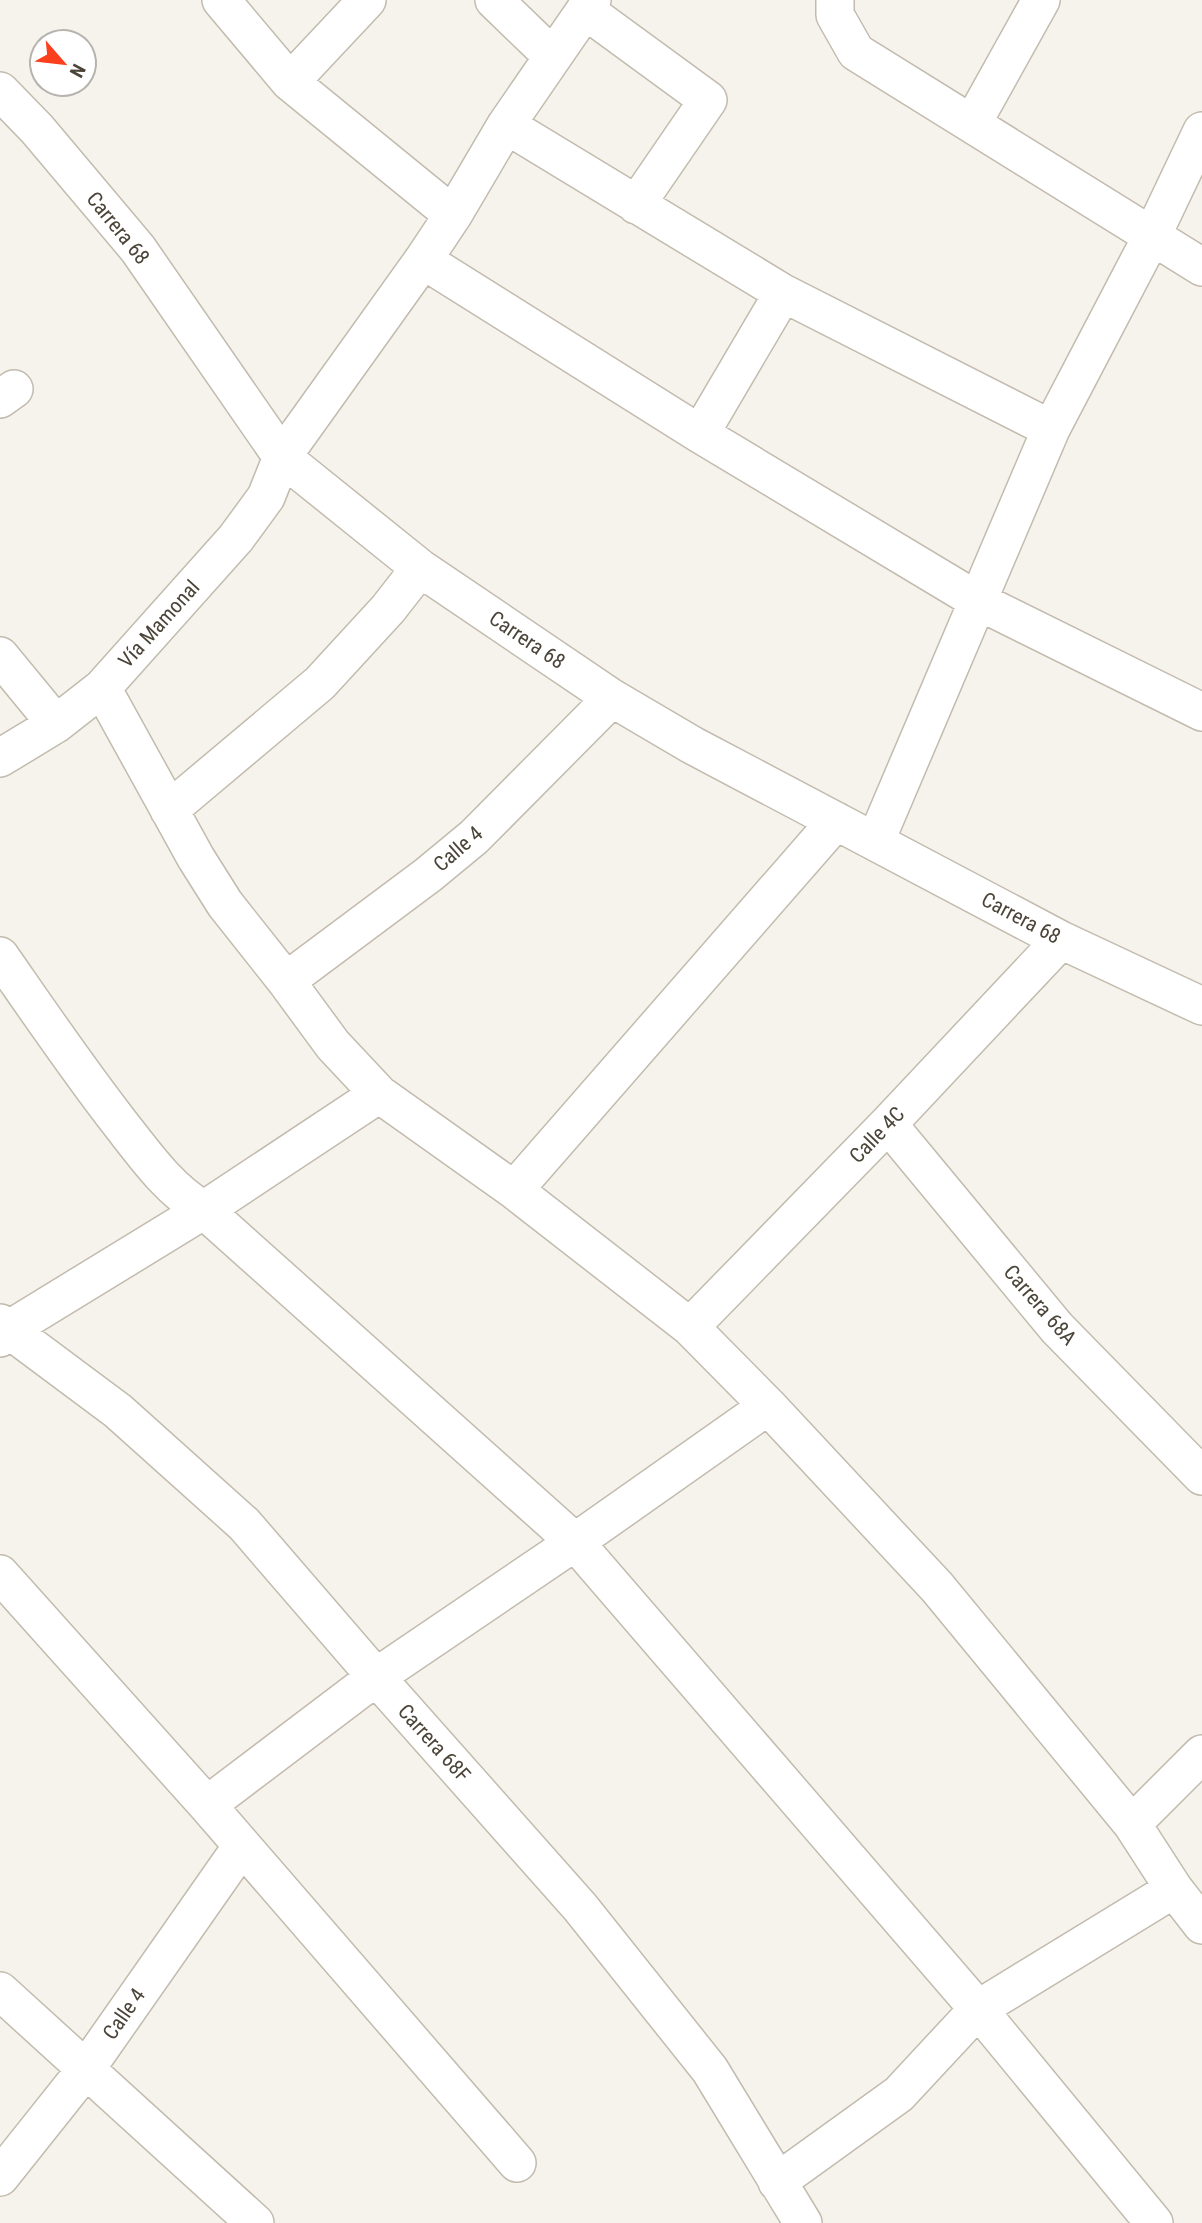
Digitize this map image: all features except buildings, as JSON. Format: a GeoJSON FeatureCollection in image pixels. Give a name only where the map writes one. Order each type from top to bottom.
{"type":"FeatureCollection","features":[{"type":"Feature","properties":{"kind":"street"},"geometry":{"type":"LineString","coordinates":[[221,0],[290,82],[453,215]]}},
{"type":"Feature","properties":{"kind":"street"},"geometry":{"type":"LineString","coordinates":[[290,82],[367,0]]}},
{"type":"Feature","properties":{"kind":"street"},"geometry":{"type":"LineString","coordinates":[[494,0],[552,56]]}},
{"type":"Feature","properties":{"kind":"street"},"geometry":{"type":"LineString","coordinates":[[835,0],[835,15],[856,52],[1202,267]]}},
{"type":"Feature","properties":{"kind":"street"},"geometry":{"type":"LineString","coordinates":[[972,124],[1041,0]]}},
{"type":"Feature","properties":{"kind":"street"},"geometry":{"type":"LineString","coordinates":[[588,5],[708,100],[636,205]]}},
{"type":"Feature","properties":{"kind":"street","name":"Vía Mamonal"},"geometry":{"type":"LineString","coordinates":[[0,758],[55,724],[102,688],[236,538],[266,497],[282,457],[423,260],[506,125],[588,5]]}},
{"type":"Feature","properties":{"kind":"street","name":"Carrera 68"},"geometry":{"type":"LineString","coordinates":[[0,91],[37,130],[138,249],[282,457],[420,568],[612,698],[692,745],[1061,940],[1202,1006]]}},
{"type":"Feature","properties":{"kind":"street"},"geometry":{"type":"LineString","coordinates":[[506,125],[783,293],[1051,429]]}},
{"type":"Feature","properties":{"kind":"street"},"geometry":{"type":"LineString","coordinates":[[876,840],[1051,429],[1152,236],[1202,131]]}},
{"type":"Feature","properties":{"kind":"street"},"geometry":{"type":"LineString","coordinates":[[423,260],[700,434],[978,601],[1199,702]]}},
{"type":"Feature","properties":{"kind":"street"},"geometry":{"type":"LineString","coordinates":[[700,434],[783,293]]}},
{"type":"Feature","properties":{"kind":"street"},"geometry":{"type":"LineString","coordinates":[[169,810],[320,683],[388,609],[420,568]]}},
{"type":"Feature","properties":{"kind":"street"},"geometry":{"type":"LineString","coordinates":[[0,656],[55,724]]}},
{"type":"Feature","properties":{"kind":"street"},"geometry":{"type":"LineString","coordinates":[[102,688],[169,810],[225,904],[333,1045],[380,1094],[514,1190],[690,1326],[937,1587],[1132,1824],[1174,1889],[1202,1925]]}},
{"type":"Feature","properties":{"kind":"street","name":"Calle 4"},"geometry":{"type":"LineString","coordinates":[[286,981],[428,875],[474,837],[612,698]]}},
{"type":"Feature","properties":{"kind":"street"},"geometry":{"type":"LineString","coordinates":[[514,1190],[836,821]]}},
{"type":"Feature","properties":{"kind":"street","name":"Calle 4C"},"geometry":{"type":"LineString","coordinates":[[690,1326],[888,1124],[1061,940]]}},
{"type":"Feature","properties":{"kind":"street"},"geometry":{"type":"LineString","coordinates":[[0,956],[81,1073],[146,1157],[175,1189],[204,1210],[575,1542],[978,2009],[1154,2223]]}},
{"type":"Feature","properties":{"kind":"street"},"geometry":{"type":"LineString","coordinates":[[3,1330],[204,1210],[380,1094]]}},
{"type":"Feature","properties":{"kind":"street","name":"Carrera 68A"},"geometry":{"type":"LineString","coordinates":[[888,1124],[1057,1328],[1197,1459]]}},
{"type":"Feature","properties":{"kind":"street","name":"Carrera 68F"},"geometry":{"type":"LineString","coordinates":[[3,1330],[118,1411],[244,1524],[580,1907],[702,2059],[803,2223]]}},
{"type":"Feature","properties":{"kind":"street"},"geometry":{"type":"LineString","coordinates":[[208,1805],[376,1677],[575,1542],[768,1406]]}},
{"type":"Feature","properties":{"kind":"street"},"geometry":{"type":"LineString","coordinates":[[0,1574],[208,1805],[517,2163]]}},
{"type":"Feature","properties":{"kind":"street"},"geometry":{"type":"LineString","coordinates":[[1132,1824],[1202,1754]]}},
{"type":"Feature","properties":{"kind":"street","name":"Calle 4"},"geometry":{"type":"LineString","coordinates":[[0,2177],[86,2069],[242,1846]]}},
{"type":"Feature","properties":{"kind":"street"},"geometry":{"type":"LineString","coordinates":[[777,2182],[899,2094],[978,2009],[1174,1889]]}},
{"type":"Feature","properties":{"kind":"street"},"geometry":{"type":"LineString","coordinates":[[0,1991],[255,2223]]}}]}
